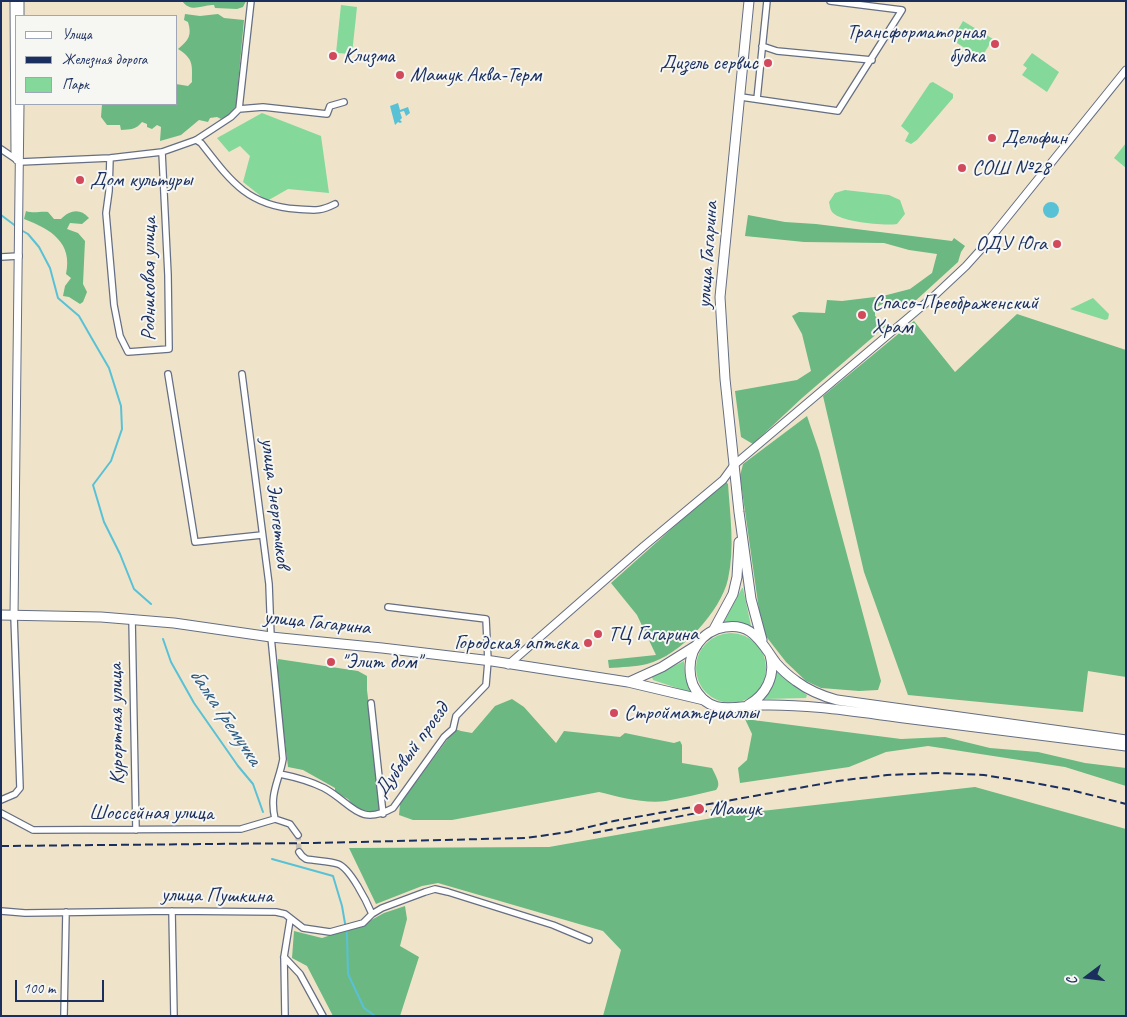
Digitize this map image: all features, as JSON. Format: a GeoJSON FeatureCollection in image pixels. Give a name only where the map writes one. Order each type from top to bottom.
{"type":"FeatureCollection","features":[{"type":"Feature","properties":{"kind":"main road","name":"улица Гагарина"},"geometry":{"type":"LineString","coordinates":[[739,512],[725,379],[720,297],[749,1]]}},
{"type":"Feature","properties":{"kind":"main road"},"geometry":{"type":"LineString","coordinates":[[713,631],[733,594],[737,577],[739,512]]}},
{"type":"Feature","properties":{"kind":"main road"},"geometry":{"type":"LineString","coordinates":[[739,512],[751,599],[772,668],[767,687],[754,702],[746,706]]}},
{"type":"Feature","properties":{"kind":"main road","name":"улица Гагарина"},"geometry":{"type":"LineString","coordinates":[[1,615],[132,618],[271,637],[382,648],[488,661],[628,682],[704,700]]}},
{"type":"Feature","properties":{"kind":"main road"},"geometry":{"type":"LineString","coordinates":[[1126,740],[836,700],[815,693],[796,681],[777,664],[755,635],[745,629],[735,627],[724,627],[713,631],[701,639],[692,654],[690,674],[693,684],[704,700],[712,705],[727,709],[746,706],[790,705],[832,708],[1126,746]]}},
{"type":"Feature","properties":{"kind":"main road"},"geometry":{"type":"LineString","coordinates":[[628,682],[662,667],[697,645]]}},
{"type":"Feature","properties":{"kind":"street"},"geometry":{"type":"LineString","coordinates":[[14,1],[15,153],[19,161]]}},
{"type":"Feature","properties":{"kind":"street"},"geometry":{"type":"LineString","coordinates":[[20,1],[20,15]]}},
{"type":"Feature","properties":{"kind":"street"},"geometry":{"type":"LineString","coordinates":[[1,149],[19,161],[110,158],[162,152],[196,140],[232,117],[239,109],[251,1]]}},
{"type":"Feature","properties":{"kind":"street"},"geometry":{"type":"LineString","coordinates":[[757,99],[767,1]]}},
{"type":"Feature","properties":{"kind":"street"},"geometry":{"type":"LineString","coordinates":[[741,97],[838,112],[902,10],[830,1]]}},
{"type":"Feature","properties":{"kind":"street"},"geometry":{"type":"LineString","coordinates":[[762,46],[777,51],[872,60]]}},
{"type":"Feature","properties":{"kind":"street"},"geometry":{"type":"LineString","coordinates":[[508,665],[723,480],[734,465],[934,296],[966,266],[1126,70]]}},
{"type":"Feature","properties":{"kind":"street"},"geometry":{"type":"LineString","coordinates":[[239,109],[263,107],[327,114],[330,106],[344,102]]}},
{"type":"Feature","properties":{"kind":"street"},"geometry":{"type":"LineString","coordinates":[[1,800],[15,794],[20,788],[14,616],[20,105]]}},
{"type":"Feature","properties":{"kind":"street"},"geometry":{"type":"LineString","coordinates":[[196,140],[201,143],[231,181],[262,203],[285,208],[321,211],[334,204]]}},
{"type":"Feature","properties":{"kind":"street","name":"Родниковая улица"},"geometry":{"type":"LineString","coordinates":[[110,158],[106,213],[114,305],[120,336],[128,352],[169,349],[168,275],[162,152]]}},
{"type":"Feature","properties":{"kind":"street"},"geometry":{"type":"LineString","coordinates":[[1,257],[19,256]]}},
{"type":"Feature","properties":{"kind":"street"},"geometry":{"type":"LineString","coordinates":[[168,374],[195,542],[262,535]]}},
{"type":"Feature","properties":{"kind":"street","name":"улица Энергетиков"},"geometry":{"type":"LineString","coordinates":[[242,374],[269,584],[271,637],[283,759],[273,792],[272,809],[274,818]]}},
{"type":"Feature","properties":{"kind":"street","name":"Дубовый проезд"},"geometry":{"type":"LineString","coordinates":[[371,703],[383,814],[393,808],[444,737],[453,729],[456,716],[486,685],[488,661],[486,619],[388,607]]}},
{"type":"Feature","properties":{"kind":"street","name":"Курортная улица"},"geometry":{"type":"LineString","coordinates":[[132,618],[136,830]]}},
{"type":"Feature","properties":{"kind":"street"},"geometry":{"type":"LineString","coordinates":[[280,774],[310,781],[327,790],[362,815],[383,814]]}},
{"type":"Feature","properties":{"kind":"street","name":"Шоссейная улица"},"geometry":{"type":"LineString","coordinates":[[1,812],[33,830],[241,829],[274,818]]}},
{"type":"Feature","properties":{"kind":"street"},"geometry":{"type":"LineString","coordinates":[[274,818],[290,824],[298,835]]}},
{"type":"Feature","properties":{"kind":"street"},"geometry":{"type":"LineString","coordinates":[[299,852],[306,859],[340,864],[360,891],[372,914]]}},
{"type":"Feature","properties":{"kind":"street","name":"улица Пушкина"},"geometry":{"type":"LineString","coordinates":[[1,911],[276,912],[285,914],[290,920],[303,928],[330,932],[350,928],[362,923],[382,908],[435,889],[553,925],[589,940]]}},
{"type":"Feature","properties":{"kind":"street"},"geometry":{"type":"LineString","coordinates":[[172,911],[174,1016]]}},
{"type":"Feature","properties":{"kind":"street"},"geometry":{"type":"LineString","coordinates":[[64,1016],[66,912]]}},
{"type":"Feature","properties":{"kind":"street"},"geometry":{"type":"LineString","coordinates":[[285,1016],[284,957],[290,920]]}},
{"type":"Feature","properties":{"kind":"street"},"geometry":{"type":"LineString","coordinates":[[284,957],[300,974],[323,1016]]}},
{"type":"Feature","properties":{"kind":"green space"},"geometry":{"type":"Polygon","coordinates":[[[182,1],[246,1],[243,7],[237,9],[215,8],[214,5],[193,8],[182,1]]]}},
{"type":"Feature","properties":{"kind":"green space"},"geometry":{"type":"Polygon","coordinates":[[[341,5],[357,7],[352,54],[336,53],[341,5]]]}},
{"type":"Feature","properties":{"kind":"green space"},"geometry":{"type":"Polygon","coordinates":[[[185,14],[200,16],[218,14],[224,18],[244,20],[236,106],[230,115],[221,119],[217,117],[210,118],[208,122],[199,120],[181,135],[160,141],[161,127],[157,125],[152,129],[142,122],[135,128],[121,130],[120,125],[107,125],[101,117],[102,105],[178,105],[178,84],[188,86],[192,82],[191,63],[187,56],[178,49],[187,40],[190,30],[188,22],[184,20],[185,14]]]}},
{"type":"Feature","properties":{"kind":"green space"},"geometry":{"type":"Polygon","coordinates":[[[963,21],[993,39],[981,58],[952,40],[963,21]]]}},
{"type":"Feature","properties":{"kind":"green space"},"geometry":{"type":"Polygon","coordinates":[[[1032,53],[1059,72],[1047,92],[1022,75],[1027,68],[1023,65],[1032,53]]]}},
{"type":"Feature","properties":{"kind":"green space"},"geometry":{"type":"Polygon","coordinates":[[[933,82],[953,94],[953,98],[917,140],[911,144],[905,141],[909,133],[901,126],[930,83],[933,82]]]}},
{"type":"Feature","properties":{"kind":"green space"},"geometry":{"type":"Polygon","coordinates":[[[262,113],[321,136],[329,193],[288,189],[267,201],[243,182],[250,156],[240,146],[229,152],[217,138],[262,113]]]}},
{"type":"Feature","properties":{"kind":"green space"},"geometry":{"type":"Polygon","coordinates":[[[1126,143],[1126,168],[1114,158],[1126,143]]]}},
{"type":"Feature","properties":{"kind":"green space"},"geometry":{"type":"Polygon","coordinates":[[[845,190],[889,195],[900,200],[905,214],[897,224],[873,224],[845,219],[832,212],[829,202],[835,193],[845,190]]]}},
{"type":"Feature","properties":{"kind":"green space"},"geometry":{"type":"Polygon","coordinates":[[[26,211],[48,212],[54,219],[61,219],[75,211],[89,218],[82,224],[70,223],[67,229],[78,233],[85,241],[83,284],[87,292],[83,302],[80,304],[69,297],[63,296],[65,286],[71,278],[66,274],[67,263],[63,246],[58,239],[43,227],[24,219],[26,211]]]}},
{"type":"Feature","properties":{"kind":"green space"},"geometry":{"type":"Polygon","coordinates":[[[748,215],[785,222],[816,224],[952,241],[954,238],[965,246],[958,262],[913,303],[900,310],[884,303],[875,308],[875,316],[887,325],[802,398],[753,444],[741,437],[735,391],[797,380],[811,371],[802,334],[792,316],[799,312],[825,313],[827,300],[842,301],[883,296],[910,289],[932,273],[937,254],[909,250],[884,243],[804,242],[745,236],[748,215]]]}},
{"type":"Feature","properties":{"kind":"green space"},"geometry":{"type":"Polygon","coordinates":[[[1093,298],[1109,314],[1108,319],[1105,320],[1070,309],[1093,298]]]}},
{"type":"Feature","properties":{"kind":"green space"},"geometry":{"type":"Polygon","coordinates":[[[1017,314],[1126,350],[1126,677],[1088,671],[1083,712],[908,695],[864,572],[823,396],[914,321],[955,372],[1017,314]]]}},
{"type":"Feature","properties":{"kind":"green space"},"geometry":{"type":"Polygon","coordinates":[[[807,416],[819,451],[881,681],[878,690],[859,691],[821,688],[806,681],[786,662],[765,635],[759,610],[740,476],[743,464],[807,416]]]}},
{"type":"Feature","properties":{"kind":"green space"},"geometry":{"type":"Polygon","coordinates":[[[725,481],[728,484],[731,555],[728,579],[717,605],[697,630],[673,652],[647,664],[609,668],[608,660],[656,655],[637,615],[611,583],[725,481]]]}},
{"type":"Feature","properties":{"kind":"green space"},"geometry":{"type":"Polygon","coordinates":[[[742,588],[751,626],[737,622],[724,622],[742,588]]]}},
{"type":"Feature","properties":{"kind":"green space"},"geometry":{"type":"Polygon","coordinates":[[[731,633],[744,636],[756,643],[763,655],[766,668],[763,681],[756,693],[744,700],[731,703],[718,700],[706,693],[699,681],[696,668],[699,655],[706,643],[718,636],[731,633]]]}},
{"type":"Feature","properties":{"kind":"green space"},"geometry":{"type":"Polygon","coordinates":[[[278,659],[358,671],[367,676],[367,690],[381,803],[379,811],[366,813],[357,810],[348,799],[335,792],[335,788],[303,770],[288,767],[278,685],[278,659]]]}},
{"type":"Feature","properties":{"kind":"green space"},"geometry":{"type":"Polygon","coordinates":[[[684,661],[685,677],[692,693],[653,680],[652,677],[684,661]]]}},
{"type":"Feature","properties":{"kind":"green space"},"geometry":{"type":"Polygon","coordinates":[[[777,669],[807,695],[806,698],[764,699],[773,686],[777,669]]]}},
{"type":"Feature","properties":{"kind":"green space"},"geometry":{"type":"Polygon","coordinates":[[[512,699],[524,707],[556,743],[564,731],[620,737],[625,733],[674,743],[680,741],[682,745],[682,763],[712,768],[717,779],[718,788],[658,802],[632,800],[599,792],[452,820],[413,820],[399,815],[400,804],[455,729],[472,733],[495,706],[512,699]]]}},
{"type":"Feature","properties":{"kind":"green space"},"geometry":{"type":"Polygon","coordinates":[[[745,719],[901,739],[945,737],[990,748],[1038,752],[1085,763],[1126,768],[1126,786],[1065,767],[928,746],[886,752],[849,767],[740,783],[738,768],[747,760],[752,734],[745,719]]]}},
{"type":"Feature","properties":{"kind":"green space"},"geometry":{"type":"Polygon","coordinates":[[[975,787],[1126,829],[1126,1016],[603,1016],[621,950],[603,931],[438,883],[422,886],[376,904],[349,848],[549,847],[735,814],[975,787]]]}},
{"type":"Feature","properties":{"kind":"green space"},"geometry":{"type":"Polygon","coordinates":[[[405,906],[407,919],[400,946],[419,957],[400,1016],[333,1016],[307,966],[292,958],[294,931],[322,938],[364,924],[384,913],[405,906]]]}},
{"type":"Feature","properties":{"kind":"water"},"geometry":{"type":"Polygon","coordinates":[[[398,103],[400,110],[408,107],[410,113],[406,116],[404,111],[400,112],[402,118],[400,120],[402,122],[398,122],[395,125],[390,106],[398,103]]]}},
{"type":"Feature","properties":{"kind":"water"},"geometry":{"type":"Polygon","coordinates":[[[1051,202],[1057,204],[1059,210],[1057,216],[1051,218],[1045,216],[1043,210],[1045,204],[1051,202]]]}},
{"type":"Feature","properties":{"kind":"waterway","name":"балка Гремучка"},"geometry":{"type":"LineString","coordinates":[[1,215],[17,227]]}},
{"type":"Feature","properties":{"kind":"waterway","name":"балка Гремучка"},"geometry":{"type":"LineString","coordinates":[[21,230],[28,234],[39,247],[50,268],[58,298],[79,316],[109,368],[121,406],[122,429],[111,461],[93,485],[104,522],[120,554],[134,589],[151,604]]}},
{"type":"Feature","properties":{"kind":"waterway","name":"балка Гремучка"},"geometry":{"type":"LineString","coordinates":[[163,639],[171,662],[194,703],[238,766],[253,784],[263,812]]}},
{"type":"Feature","properties":{"kind":"waterway","name":"балка Гремучка"},"geometry":{"type":"LineString","coordinates":[[272,859],[333,876],[342,906],[347,935],[348,974],[364,1008],[375,1016]]}},
{"type":"Feature","properties":{"kind":"tunnel"},"geometry":{"type":"LineString","coordinates":[[298,835],[299,852]]}},
{"type":"Feature","properties":{"kind":"railway"},"geometry":{"type":"LineString","coordinates":[[1,846],[314,843],[526,838],[568,832],[614,821],[838,781],[887,775],[939,773],[984,775],[1034,783],[1126,804]]}},
{"type":"Feature","properties":{"kind":"railway"},"geometry":{"type":"LineString","coordinates":[[593,833],[723,808]]}},
{"type":"Feature","properties":{"kind":"place","name":"Трансформаторная будка"},"geometry":{"type":"Point","coordinates":[995,44]}},
{"type":"Feature","properties":{"kind":"place","name":"Клизма"},"geometry":{"type":"Point","coordinates":[333,56]}},
{"type":"Feature","properties":{"kind":"place","name":"Дизель сервис"},"geometry":{"type":"Point","coordinates":[768,63]}},
{"type":"Feature","properties":{"kind":"place","name":"Машук Аква-Терм"},"geometry":{"type":"Point","coordinates":[400,75]}},
{"type":"Feature","properties":{"kind":"place","name":"Дельфин"},"geometry":{"type":"Point","coordinates":[992,138]}},
{"type":"Feature","properties":{"kind":"place","name":"СОШ №28"},"geometry":{"type":"Point","coordinates":[962,168]}},
{"type":"Feature","properties":{"kind":"place","name":"Дом культуры"},"geometry":{"type":"Point","coordinates":[80,180]}},
{"type":"Feature","properties":{"kind":"place","name":"ОДУ Юга"},"geometry":{"type":"Point","coordinates":[1057,244]}},
{"type":"Feature","properties":{"kind":"place","name":"Спасо-Преображенский Храм"},"geometry":{"type":"Point","coordinates":[862,315]}},
{"type":"Feature","properties":{"kind":"place","name":"ТЦ Гагарина"},"geometry":{"type":"Point","coordinates":[598,634]}},
{"type":"Feature","properties":{"kind":"place","name":"Городская аптека"},"geometry":{"type":"Point","coordinates":[588,643]}},
{"type":"Feature","properties":{"kind":"place","name":"\"Элит дом\""},"geometry":{"type":"Point","coordinates":[331,662]}},
{"type":"Feature","properties":{"kind":"place","name":"Стройматериаллы"},"geometry":{"type":"Point","coordinates":[614,713]}},
{"type":"Feature","properties":{"kind":"place","name":"Машук"},"geometry":{"type":"Point","coordinates":[699,809]}}]}
